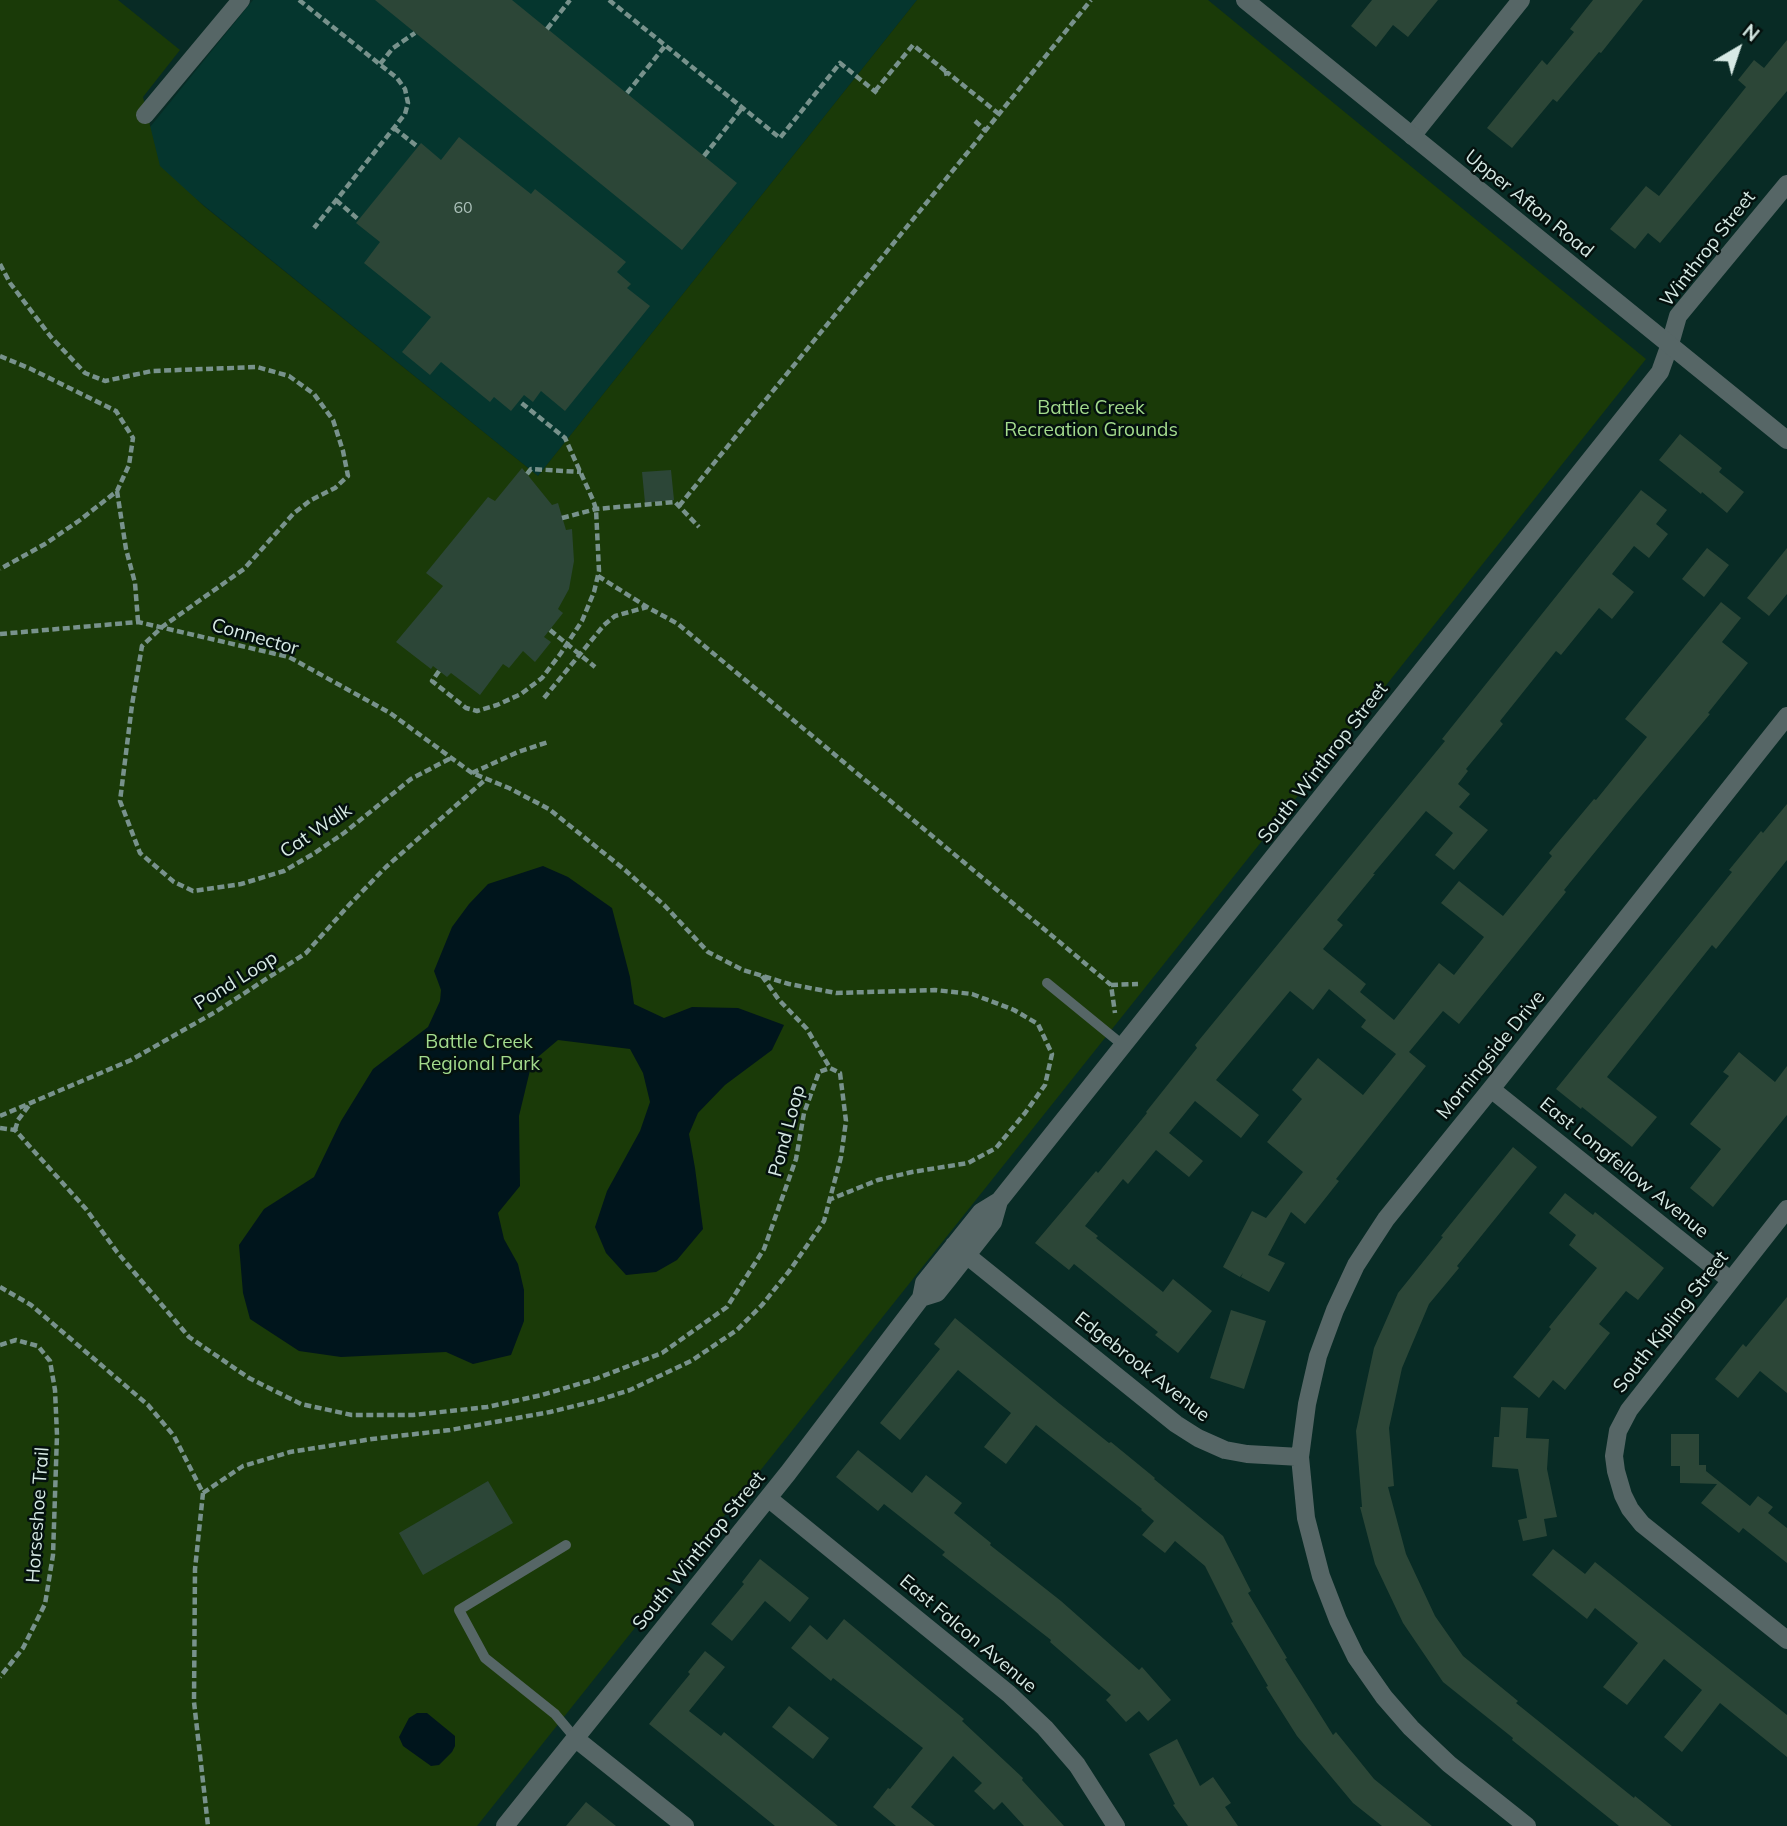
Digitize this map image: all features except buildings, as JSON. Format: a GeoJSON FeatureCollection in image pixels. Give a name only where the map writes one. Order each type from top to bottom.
{"type":"FeatureCollection","features":[{"type":"Feature","properties":{"kind":"street"},"geometry":{"type":"LineString","coordinates":[[145,115],[241,0]]}},
{"type":"Feature","properties":{"kind":"street","name":"Upper Afton Road"},"geometry":{"type":"LineString","coordinates":[[1245,0],[1787,440]]}},
{"type":"Feature","properties":{"kind":"street"},"geometry":{"type":"LineString","coordinates":[[1412,136],[1521,0]]}},
{"type":"Feature","properties":{"kind":"street","name":"Winthrop Street"},"geometry":{"type":"LineString","coordinates":[[1670,344],[1678,316],[1787,184]]}},
{"type":"Feature","properties":{"kind":"street","name":"South Winthrop Street"},"geometry":{"type":"LineString","coordinates":[[505,1826],[768,1497],[921,1298],[924,1283],[960,1250],[981,1212],[999,1201],[1660,372],[1670,344]]}},
{"type":"Feature","properties":{"kind":"street","name":"Morningside Drive"},"geometry":{"type":"LineString","coordinates":[[1300,1457],[1307,1404],[1318,1356],[1356,1265],[1386,1219],[1787,716]]}},
{"type":"Feature","properties":{"kind":"street","name":"East Longfellow Avenue"},"geometry":{"type":"LineString","coordinates":[[1492,1089],[1731,1280]]}},
{"type":"Feature","properties":{"kind":"street","name":"South Kipling Street"},"geometry":{"type":"LineString","coordinates":[[1787,1209],[1629,1409],[1618,1432],[1614,1456],[1623,1494],[1630,1509],[1642,1524],[1787,1640]]}},
{"type":"Feature","properties":{"kind":"street","name":"Edgebrook Avenue"},"geometry":{"type":"LineString","coordinates":[[960,1250],[1198,1438],[1225,1450],[1300,1457]]}},
{"type":"Feature","properties":{"kind":"street"},"geometry":{"type":"LineString","coordinates":[[1300,1457],[1307,1518],[1321,1577],[1356,1657],[1384,1697],[1411,1728],[1449,1764],[1527,1826]]}},
{"type":"Feature","properties":{"kind":"street","name":"East Falcon Avenue"},"geometry":{"type":"LineString","coordinates":[[768,1497],[1009,1694],[1045,1728],[1077,1765],[1116,1826]]}},
{"type":"Feature","properties":{"kind":"street"},"geometry":{"type":"LineString","coordinates":[[576,1739],[685,1826]]}},
{"type":"Feature","properties":{"kind":"lane"},"geometry":{"type":"LineString","coordinates":[[1047,984],[1124,1046]]}},
{"type":"Feature","properties":{"kind":"lane"},"geometry":{"type":"LineString","coordinates":[[566,1545],[459,1610],[485,1658],[555,1714],[576,1739]]}},
{"type":"Feature","properties":{"kind":"path"},"geometry":{"type":"LineString","coordinates":[[299,0],[397,78],[405,89],[408,103],[405,114],[314,228]]}},
{"type":"Feature","properties":{"kind":"path"},"geometry":{"type":"LineString","coordinates":[[547,29],[570,0]]}},
{"type":"Feature","properties":{"kind":"path"},"geometry":{"type":"LineString","coordinates":[[609,0],[780,138],[840,63],[876,92],[913,45],[999,114]]}},
{"type":"Feature","properties":{"kind":"path"},"geometry":{"type":"LineString","coordinates":[[679,506],[1091,0]]}},
{"type":"Feature","properties":{"kind":"path"},"geometry":{"type":"LineString","coordinates":[[380,64],[393,48],[415,33]]}},
{"type":"Feature","properties":{"kind":"path"},"geometry":{"type":"LineString","coordinates":[[627,93],[665,46]]}},
{"type":"Feature","properties":{"kind":"path"},"geometry":{"type":"LineString","coordinates":[[704,156],[743,108]]}},
{"type":"Feature","properties":{"kind":"path"},"geometry":{"type":"LineString","coordinates":[[975,121],[986,131]]}},
{"type":"Feature","properties":{"kind":"path"},"geometry":{"type":"LineString","coordinates":[[394,128],[418,147]]}},
{"type":"Feature","properties":{"kind":"path"},"geometry":{"type":"LineString","coordinates":[[336,200],[359,220]]}},
{"type":"Feature","properties":{"kind":"path","name":"Cat Walk"},"geometry":{"type":"LineString","coordinates":[[0,264],[10,283],[51,337],[85,373],[105,381],[152,371],[257,367],[289,376],[314,394],[333,420],[343,451],[348,476],[335,488],[311,499],[293,513],[244,569],[162,627],[142,646],[120,801],[140,853],[174,882],[192,891],[241,884],[284,871],[344,832],[411,779],[451,758]]}},
{"type":"Feature","properties":{"kind":"path"},"geometry":{"type":"LineString","coordinates":[[0,356],[116,411],[133,438],[129,465],[117,491],[45,544],[0,569]]}},
{"type":"Feature","properties":{"kind":"path"},"geometry":{"type":"LineString","coordinates":[[439,671],[432,681],[466,708],[477,711],[522,694],[542,678],[567,644],[582,621],[594,592],[598,576],[596,509],[565,439],[519,401]]}},
{"type":"Feature","properties":{"kind":"path"},"geometry":{"type":"LineString","coordinates":[[527,474],[531,469],[581,472]]}},
{"type":"Feature","properties":{"kind":"path"},"geometry":{"type":"LineString","coordinates":[[117,491],[126,549],[135,583],[138,622]]}},
{"type":"Feature","properties":{"kind":"path"},"geometry":{"type":"LineString","coordinates":[[562,518],[596,509],[675,502],[699,527]]}},
{"type":"Feature","properties":{"kind":"path"},"geometry":{"type":"LineString","coordinates":[[598,576],[678,624],[1111,985],[1138,984]]}},
{"type":"Feature","properties":{"kind":"path"},"geometry":{"type":"LineString","coordinates":[[544,698],[604,625],[615,616],[647,607]]}},
{"type":"Feature","properties":{"kind":"path","name":"Connector"},"geometry":{"type":"LineString","coordinates":[[0,634],[138,622],[289,657],[390,713],[472,773],[486,779]]}},
{"type":"Feature","properties":{"kind":"path"},"geometry":{"type":"LineString","coordinates":[[550,630],[595,667]]}},
{"type":"Feature","properties":{"kind":"path"},"geometry":{"type":"LineString","coordinates":[[472,773],[548,742]]}},
{"type":"Feature","properties":{"kind":"path"},"geometry":{"type":"LineString","coordinates":[[486,779],[549,809],[625,870],[665,906],[708,952],[743,970],[789,984],[836,993],[935,989],[972,994],[1014,1010],[1038,1024],[1052,1054],[1045,1085],[996,1148],[968,1163],[878,1180],[831,1199]]}},
{"type":"Feature","properties":{"kind":"path","name":"Pond Loop"},"geometry":{"type":"LineString","coordinates":[[0,1116],[131,1060],[217,1011],[306,953],[386,867],[486,779]]}},
{"type":"Feature","properties":{"kind":"path","name":"Pond Loop"},"geometry":{"type":"LineString","coordinates":[[15,1130],[86,1209],[117,1252],[189,1337],[249,1378],[301,1404],[352,1415],[413,1415],[488,1407],[595,1380],[662,1353],[727,1307],[764,1249],[796,1159],[804,1113],[819,1072],[830,1068],[807,1029],[779,1000],[761,975]]}},
{"type":"Feature","properties":{"kind":"path"},"geometry":{"type":"LineString","coordinates":[[1111,985],[1115,1013]]}},
{"type":"Feature","properties":{"kind":"path"},"geometry":{"type":"LineString","coordinates":[[202,1493],[243,1466],[290,1452],[450,1430],[599,1400],[629,1390],[691,1361],[737,1330],[762,1305],[824,1222],[841,1157],[846,1121],[840,1073],[830,1068]]}},
{"type":"Feature","properties":{"kind":"path"},"geometry":{"type":"LineString","coordinates":[[0,1128],[15,1130],[18,1120],[30,1103]]}},
{"type":"Feature","properties":{"kind":"path"},"geometry":{"type":"LineString","coordinates":[[0,1287],[32,1305],[148,1405],[174,1436],[202,1493],[195,1569],[194,1702],[208,1826]]}},
{"type":"Feature","properties":{"kind":"path","name":"Horseshoe Trail"},"geometry":{"type":"LineString","coordinates":[[0,1345],[16,1340],[38,1346],[50,1361],[55,1390],[57,1435],[53,1555],[45,1604],[23,1648],[0,1677]]}},
{"type":"Feature","properties":{"kind":"shaded area"},"geometry":{"type":"Polygon","coordinates":[[[253,0],[917,0],[538,476],[133,148],[253,0]]]}},
{"type":"Feature","properties":{"kind":"green space","name":"Battle Creek Regional Park"},"geometry":{"type":"Polygon","coordinates":[[[0,0],[118,0],[180,50],[143,97],[160,166],[205,207],[538,476],[917,0],[1208,0],[1646,359],[477,1826],[0,1826],[0,0]]]}},
{"type":"Feature","properties":{"kind":"water"},"geometry":{"type":"Polygon","coordinates":[[[543,866],[568,877],[612,908],[630,977],[634,1004],[664,1018],[692,1007],[738,1008],[784,1025],[772,1050],[725,1085],[698,1113],[689,1134],[703,1229],[677,1260],[656,1272],[626,1275],[606,1253],[595,1227],[607,1191],[640,1131],[650,1102],[643,1073],[630,1049],[558,1040],[532,1062],[519,1116],[520,1186],[498,1213],[504,1239],[518,1264],[524,1290],[524,1321],[511,1355],[473,1364],[446,1352],[341,1357],[299,1351],[250,1319],[243,1293],[239,1245],[264,1209],[314,1177],[341,1121],[373,1069],[428,1027],[440,1001],[441,990],[434,971],[452,927],[469,904],[488,884],[543,866]]]}},
{"type":"Feature","properties":{"kind":"water"},"geometry":{"type":"Polygon","coordinates":[[[417,1713],[427,1713],[455,1736],[452,1752],[439,1765],[431,1766],[403,1746],[399,1737],[409,1718],[417,1713]]]}},
{"type":"Feature","properties":{"kind":"park label","name":"Battle Creek Recreation Grounds"},"geometry":{"type":"Point","coordinates":[1091,419]}}]}
